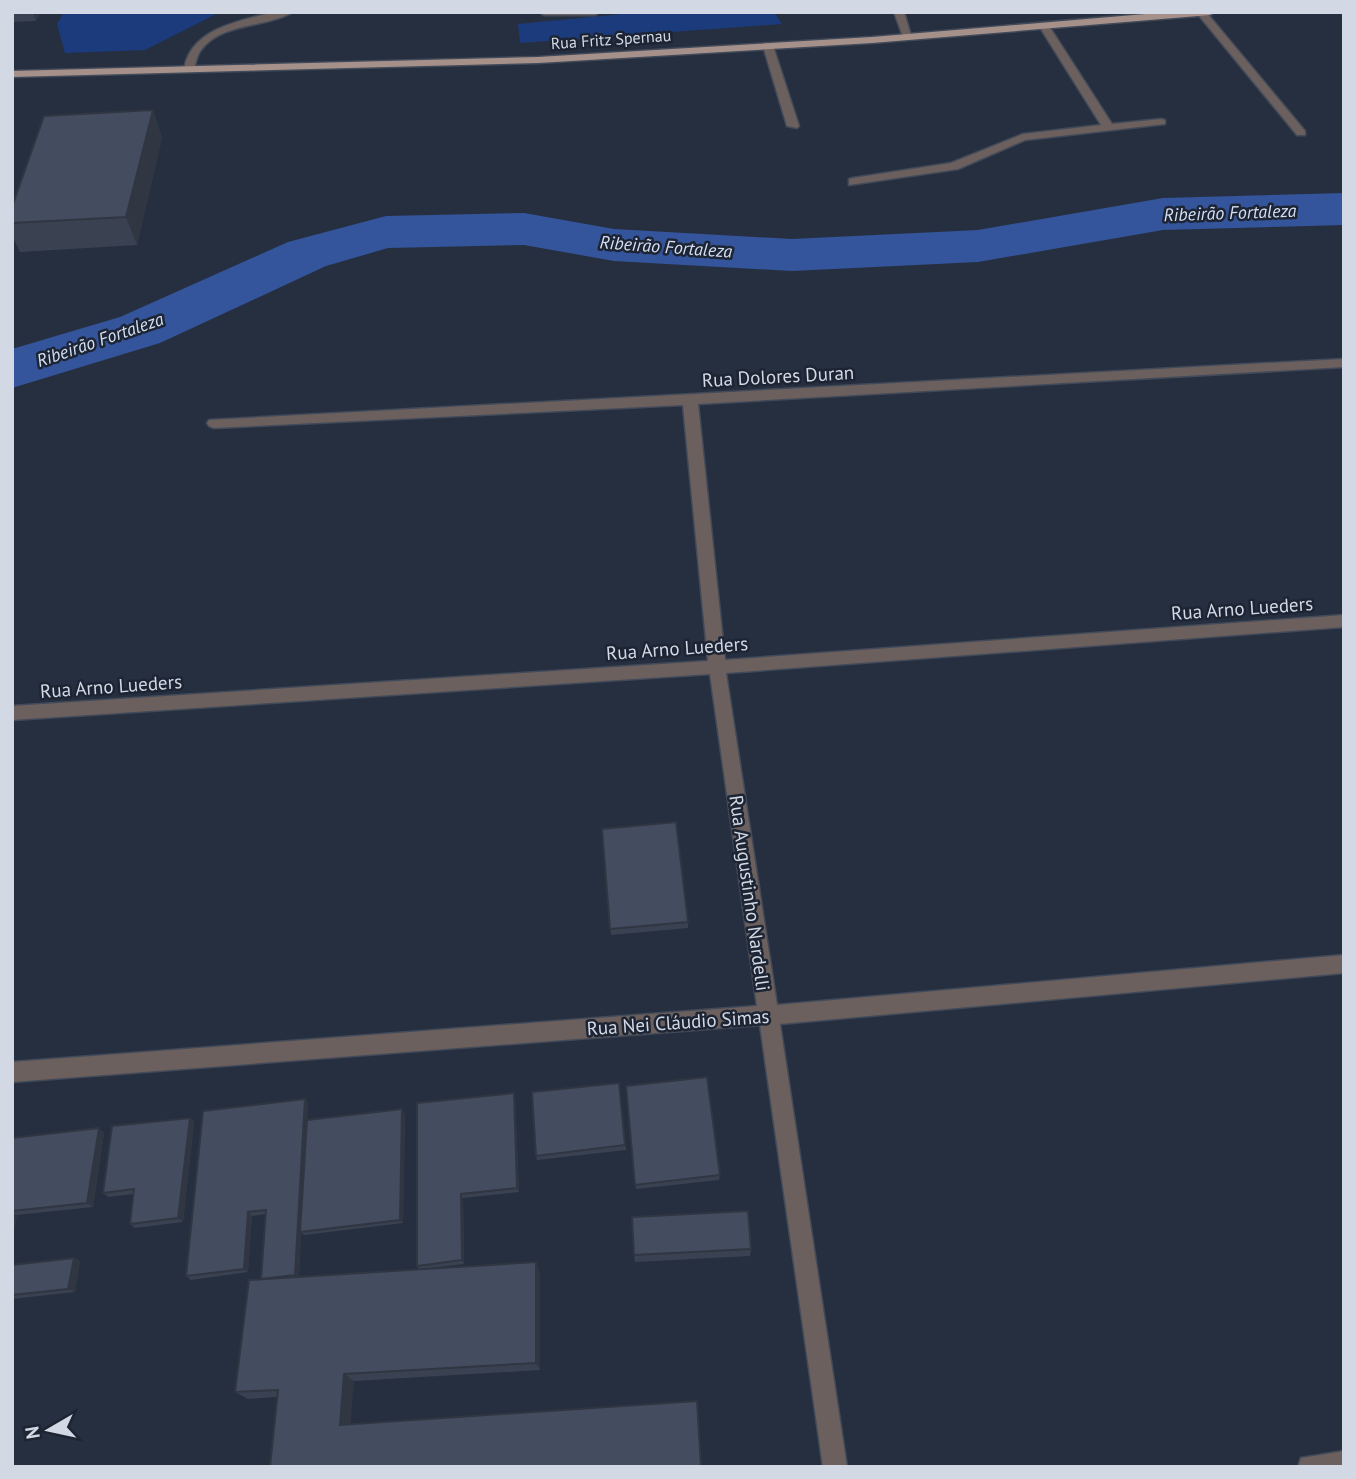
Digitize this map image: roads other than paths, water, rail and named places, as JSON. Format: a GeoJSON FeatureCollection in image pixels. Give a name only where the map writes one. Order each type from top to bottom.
{"type":"FeatureCollection","features":[{"type":"Feature","properties":{"kind":"main road","name":"Rua Fritz Spernau"},"geometry":{"type":"LineString","coordinates":[[12,74],[538,60],[908,37],[1210,12]]}},
{"type":"Feature","properties":{"kind":"street"},"geometry":{"type":"LineString","coordinates":[[189,69],[194,51],[212,37],[244,23],[288,12]]}},
{"type":"Feature","properties":{"kind":"street"},"geometry":{"type":"LineString","coordinates":[[544,12],[595,12]]}},
{"type":"Feature","properties":{"kind":"street"},"geometry":{"type":"LineString","coordinates":[[899,12],[908,37]]}},
{"type":"Feature","properties":{"kind":"street"},"geometry":{"type":"LineString","coordinates":[[1201,13],[1301,133]]}},
{"type":"Feature","properties":{"kind":"street"},"geometry":{"type":"LineString","coordinates":[[1044,26],[1109,128]]}},
{"type":"Feature","properties":{"kind":"street"},"geometry":{"type":"LineString","coordinates":[[768,46],[793,127]]}},
{"type":"Feature","properties":{"kind":"street"},"geometry":{"type":"LineString","coordinates":[[853,182],[954,166],[1023,137],[1161,122]]}},
{"type":"Feature","properties":{"kind":"street","name":"Rua Dolores Duran"},"geometry":{"type":"LineString","coordinates":[[214,423],[690,400],[1344,363]]}},
{"type":"Feature","properties":{"kind":"street","name":"Rua Augustinho Nardelli"},"geometry":{"type":"LineString","coordinates":[[690,400],[717,667],[835,1467]]}},
{"type":"Feature","properties":{"kind":"street","name":"Rua Arno Lueders"},"geometry":{"type":"LineString","coordinates":[[12,713],[717,667],[1344,621]]}},
{"type":"Feature","properties":{"kind":"street","name":"Rua Nei Cláudio Simas"},"geometry":{"type":"LineString","coordinates":[[12,1072],[768,1015],[1344,964]]}},
{"type":"Feature","properties":{"kind":"street"},"geometry":{"type":"LineString","coordinates":[[1310,1467],[1344,1463]]}},
{"type":"Feature","properties":{"kind":"waterway","name":"Ribeirão Fortaleza"},"geometry":{"type":"LineString","coordinates":[[12,369],[140,330],[307,254],[386,232],[524,229],[614,245],[792,255],[978,246],[1163,214],[1344,209]]}}]}
